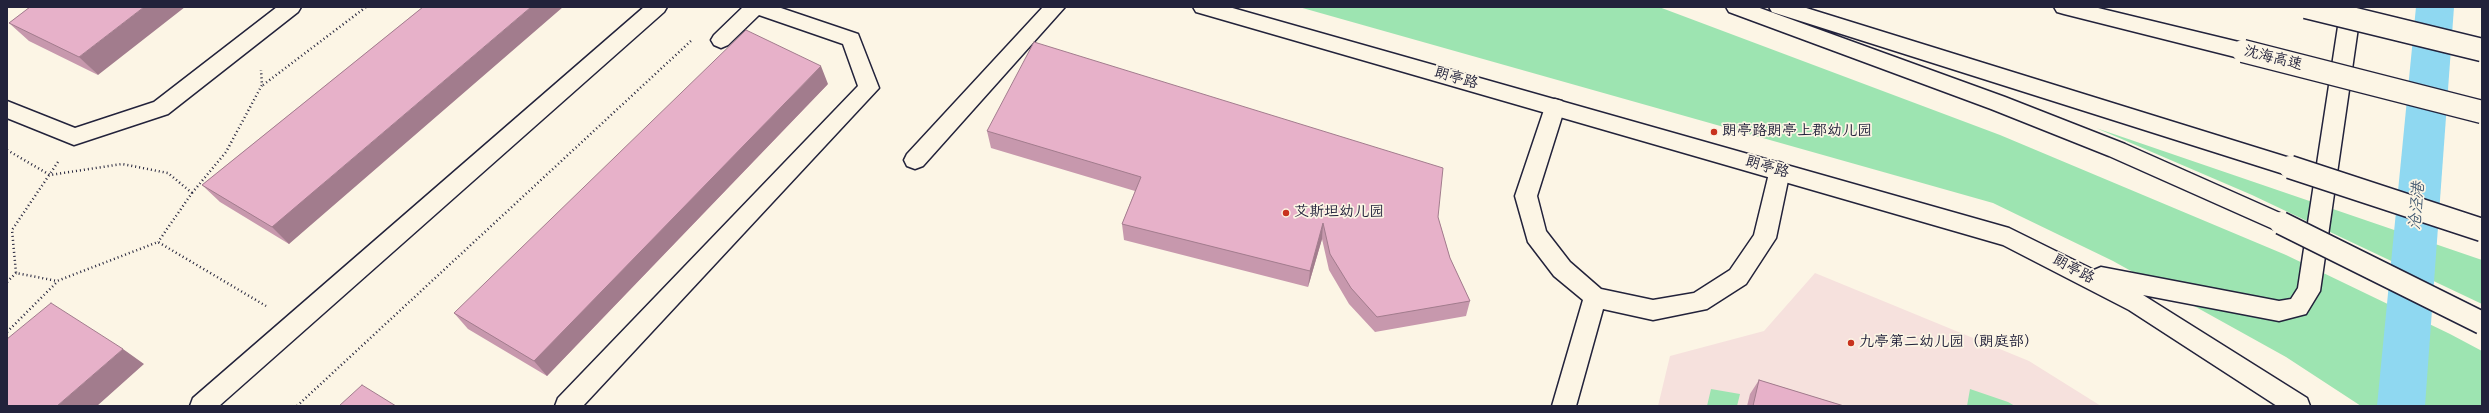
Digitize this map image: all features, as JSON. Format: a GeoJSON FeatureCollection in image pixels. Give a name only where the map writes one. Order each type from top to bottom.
{"type":"FeatureCollection","features":[{"type":"Feature","properties":{"kind":"main road"},"geometry":{"type":"LineString","coordinates":[[7,109],[74,137],[162,108],[291,7]]}},
{"type":"Feature","properties":{"kind":"main road"},"geometry":{"type":"LineString","coordinates":[[202,406],[657,7]]}},
{"type":"Feature","properties":{"kind":"main road"},"geometry":{"type":"LineString","coordinates":[[567,406],[869,88],[851,39],[756,7],[721,40]]}},
{"type":"Feature","properties":{"kind":"main road"},"geometry":{"type":"LineString","coordinates":[[914,160],[1054,7]]}},
{"type":"Feature","properties":{"kind":"main road","name":"朗亭路"},"geometry":{"type":"LineString","coordinates":[[1203,7],[2009,237],[2137,303],[2293,403]]}},
{"type":"Feature","properties":{"kind":"main road"},"geometry":{"type":"LineString","coordinates":[[1736,7],[1998,103],[2096,141],[2281,223],[2482,322]]}},
{"type":"Feature","properties":{"kind":"main road"},"geometry":{"type":"LineString","coordinates":[[1779,7],[2347,185],[2482,230]]}},
{"type":"Feature","properties":{"kind":"main road","name":"沈海高速"},"geometry":{"type":"LineString","coordinates":[[2064,7],[2482,112]]}},
{"type":"Feature","properties":{"kind":"main road"},"geometry":{"type":"LineString","coordinates":[[2306,7],[2482,50]]}},
{"type":"Feature","properties":{"kind":"main road"},"geometry":{"type":"LineString","coordinates":[[2078,273],[2279,311],[2298,307],[2310,291],[2351,7]]}},
{"type":"Feature","properties":{"kind":"main road"},"geometry":{"type":"LineString","coordinates":[[1555,107],[1526,196],[1536,235],[1562,269],[1595,297],[1653,310],[1699,302],[1738,278],[1766,238],[1780,171]]}},
{"type":"Feature","properties":{"kind":"main road"},"geometry":{"type":"LineString","coordinates":[[2347,185],[2482,238]]}},
{"type":"Feature","properties":{"kind":"main road"},"geometry":{"type":"LineString","coordinates":[[1564,406],[1595,297]]}},
{"type":"Feature","properties":{"kind":"path"},"geometry":{"type":"LineString","coordinates":[[7,332],[57,281],[158,242],[192,193],[226,152],[262,85],[366,7]]}},
{"type":"Feature","properties":{"kind":"path"},"geometry":{"type":"LineString","coordinates":[[260,31],[262,85]]}},
{"type":"Feature","properties":{"kind":"path"},"geometry":{"type":"LineString","coordinates":[[297,406],[692,39]]}},
{"type":"Feature","properties":{"kind":"path"},"geometry":{"type":"LineString","coordinates":[[7,150],[50,176],[122,164],[168,173],[192,193]]}},
{"type":"Feature","properties":{"kind":"path"},"geometry":{"type":"LineString","coordinates":[[16,273],[12,230],[50,176]]}},
{"type":"Feature","properties":{"kind":"path"},"geometry":{"type":"LineString","coordinates":[[158,242],[296,324]]}},
{"type":"Feature","properties":{"kind":"path"},"geometry":{"type":"LineString","coordinates":[[16,273],[57,281]]}},
{"type":"Feature","properties":{"kind":"path"},"geometry":{"type":"LineString","coordinates":[[7,282],[16,273]]}},
{"type":"Feature","properties":{"kind":"shaded area","name":"九亭第二幼儿园（朗庭部）"},"geometry":{"type":"Polygon","coordinates":[[[1815,273],[2029,361],[2101,406],[1658,406],[1670,356],[1764,331],[1815,273]]]}},
{"type":"Feature","properties":{"kind":"green space"},"geometry":{"type":"Polygon","coordinates":[[[1299,7],[1659,7],[2000,135],[2286,255],[2450,334],[2482,351],[2482,406],[2361,406],[2286,357],[2113,261],[1993,203],[1299,7]]]}},
{"type":"Feature","properties":{"kind":"green space"},"geometry":{"type":"Polygon","coordinates":[[[2096,128],[2482,260],[2482,304],[2252,195],[2096,128]]]}},
{"type":"Feature","properties":{"kind":"green space"},"geometry":{"type":"Polygon","coordinates":[[[1711,389],[1740,394],[1737,406],[1707,406],[1711,389]]]}},
{"type":"Feature","properties":{"kind":"green space"},"geometry":{"type":"Polygon","coordinates":[[[1970,389],[2008,402],[2015,406],[1967,406],[1970,389]]]}},
{"type":"Feature","properties":{"kind":"building"},"geometry":{"type":"Polygon","coordinates":[[[30,7],[144,7],[79,57],[9,23],[30,7]]]}},
{"type":"Feature","properties":{"kind":"building"},"geometry":{"type":"Polygon","coordinates":[[[423,7],[531,7],[272,227],[202,185],[423,7]]]}},
{"type":"Feature","properties":{"kind":"building"},"geometry":{"type":"Polygon","coordinates":[[[746,30],[821,66],[534,361],[454,313],[746,30]]]}},
{"type":"Feature","properties":{"kind":"building","name":"艾斯坦幼儿园"},"geometry":{"type":"Polygon","coordinates":[[[1034,42],[1443,168],[1438,217],[1450,258],[1470,301],[1377,317],[1351,288],[1330,254],[1323,223],[1310,271],[1122,224],[1141,177],[987,131],[1034,42]]]}},
{"type":"Feature","properties":{"kind":"building"},"geometry":{"type":"Polygon","coordinates":[[[51,303],[123,349],[57,406],[7,406],[7,339],[51,303]]]}},
{"type":"Feature","properties":{"kind":"building"},"geometry":{"type":"Polygon","coordinates":[[[1759,380],[1844,406],[1753,406],[1759,380]]]}},
{"type":"Feature","properties":{"kind":"building"},"geometry":{"type":"Polygon","coordinates":[[[362,385],[396,406],[339,406],[362,385]]]}},
{"type":"Feature","properties":{"kind":"waterway","name":"沧泾港"},"geometry":{"type":"LineString","coordinates":[[2401,406],[2435,7]]}},
{"type":"Feature","properties":{"kind":"place","name":"朗亭路朗亭上郡幼儿园"},"geometry":{"type":"Point","coordinates":[1714,132]}},
{"type":"Feature","properties":{"kind":"place","name":"艾斯坦幼儿园"},"geometry":{"type":"Point","coordinates":[1286,213]}},
{"type":"Feature","properties":{"kind":"place","name":"九亭第二幼儿园（朗庭部）"},"geometry":{"type":"Point","coordinates":[1851,343]}}]}
